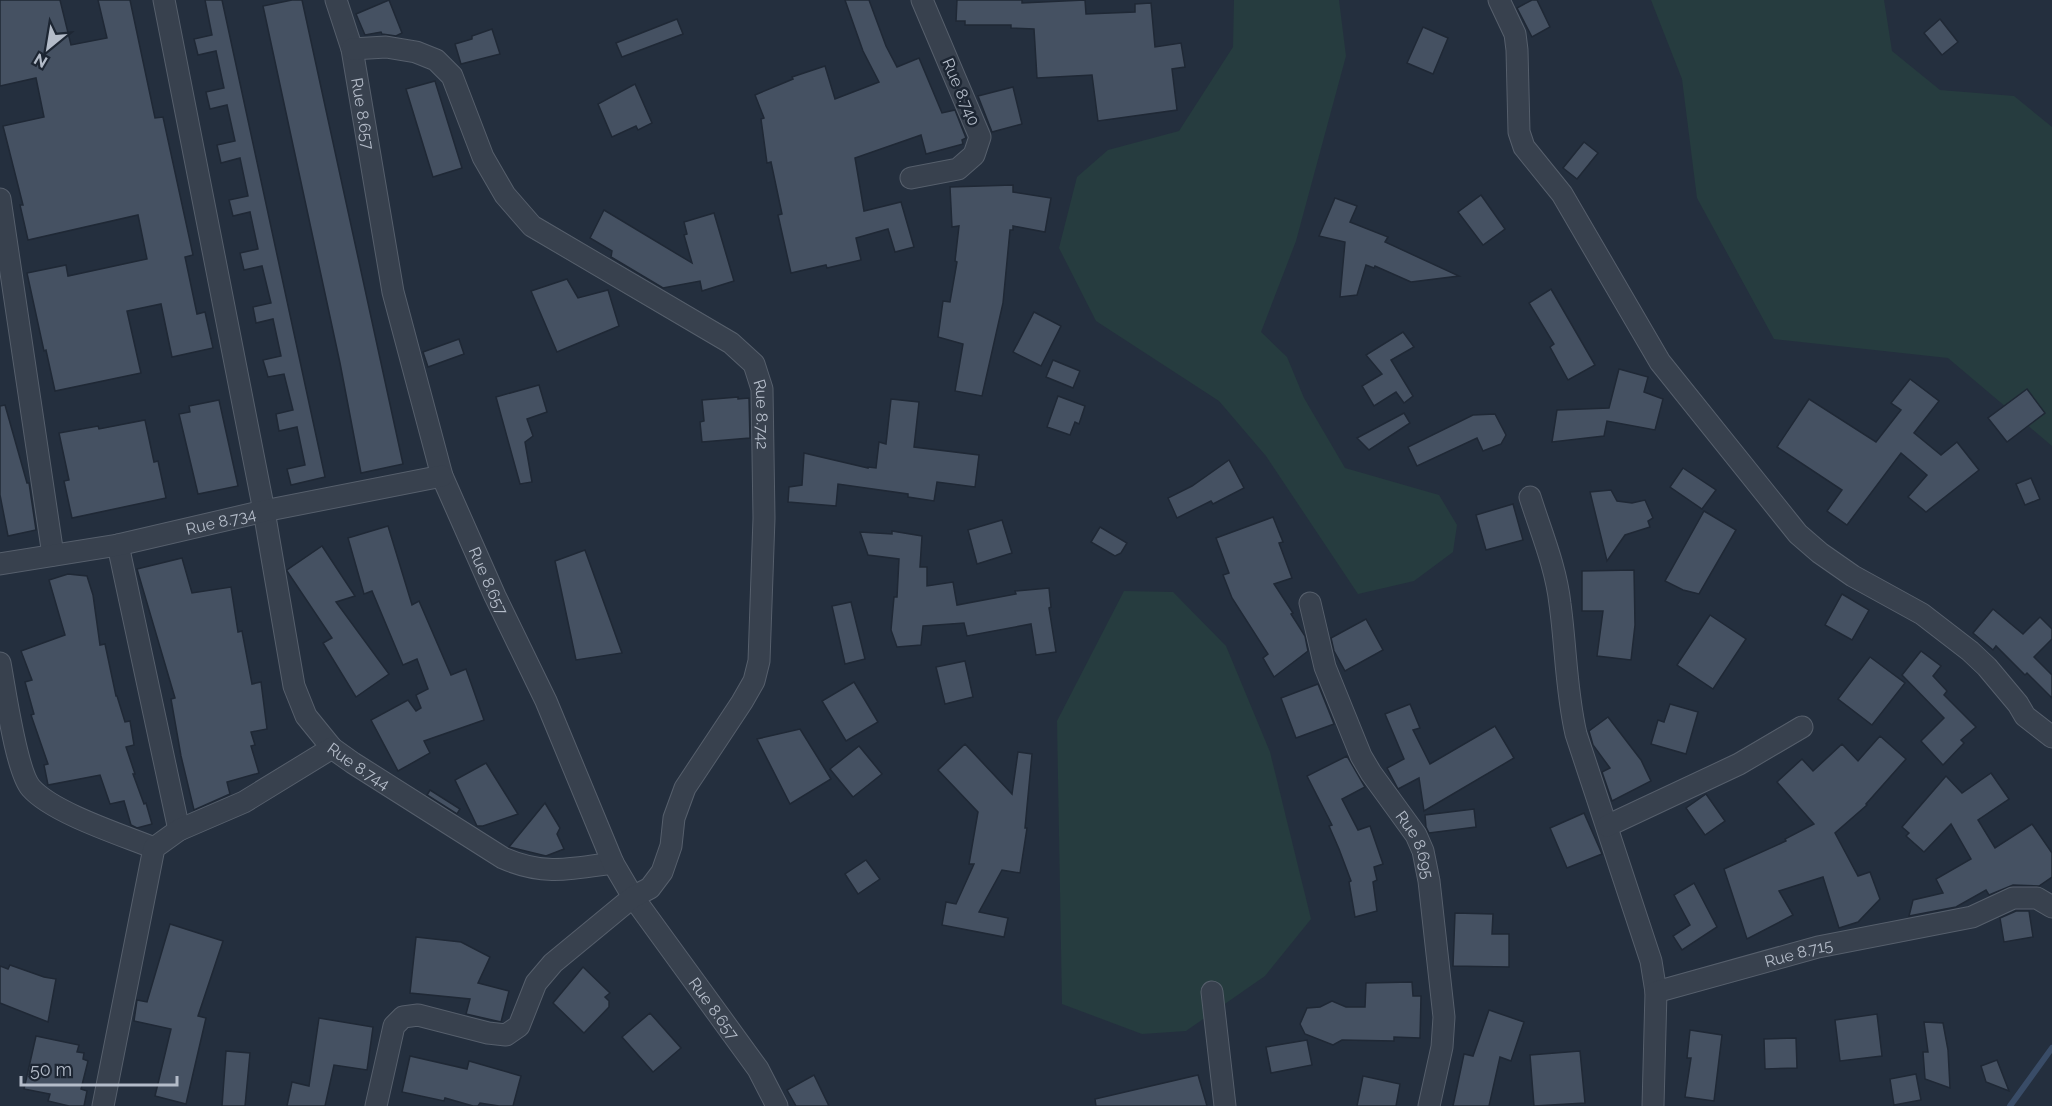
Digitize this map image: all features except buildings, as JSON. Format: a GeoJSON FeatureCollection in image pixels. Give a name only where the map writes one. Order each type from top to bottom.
{"type":"FeatureCollection","features":[{"type":"Feature","properties":{"kind":"street","name":"Rue 8.744"},"geometry":{"type":"LineString","coordinates":[[165,0],[264,511],[294,686],[306,716],[333,748],[513,863],[523,867],[553,871],[614,863]]}},
{"type":"Feature","properties":{"kind":"street","name":"Rue 8.657"},"geometry":{"type":"LineString","coordinates":[[336,0],[352,49],[393,292],[442,476],[495,596],[546,701],[614,863],[633,897],[758,1069],[777,1106]]}},
{"type":"Feature","properties":{"kind":"street","name":"Rue 8.740"},"geometry":{"type":"LineString","coordinates":[[911,177],[958,169],[974,155],[980,137],[922,0]]}},
{"type":"Feature","properties":{"kind":"street"},"geometry":{"type":"LineString","coordinates":[[1499,0],[1515,34],[1519,132],[1524,147],[1562,195],[1660,362],[1798,534],[1820,554],[1852,576],[1922,614],[1970,651],[1987,667],[2025,716],[2052,737]]}},
{"type":"Feature","properties":{"kind":"street","name":"Rue 8.742"},"geometry":{"type":"LineString","coordinates":[[352,49],[386,47],[416,52],[436,60],[452,76],[483,157],[505,195],[532,226],[731,343],[754,364],[762,389],[764,507],[759,661],[754,681],[742,702],[685,788],[674,818],[671,846],[662,872],[650,888],[633,897],[553,963],[536,983],[519,1026],[506,1035],[488,1033],[418,1015],[403,1017],[394,1026],[376,1106]]}},
{"type":"Feature","properties":{"kind":"street"},"geometry":{"type":"LineString","coordinates":[[0,199],[53,555]]}},
{"type":"Feature","properties":{"kind":"street","name":"Rue 8.734"},"geometry":{"type":"LineString","coordinates":[[0,564],[118,545],[264,511],[442,476]]}},
{"type":"Feature","properties":{"kind":"street"},"geometry":{"type":"LineString","coordinates":[[1530,496],[1553,567],[1560,603],[1570,707],[1576,734],[1651,961],[1656,992],[1653,1106]]}},
{"type":"Feature","properties":{"kind":"street"},"geometry":{"type":"LineString","coordinates":[[118,545],[179,830]]}},
{"type":"Feature","properties":{"kind":"street","name":"Rue 8.695"},"geometry":{"type":"LineString","coordinates":[[1310,603],[1325,667],[1361,756],[1371,774],[1416,835],[1423,851],[1444,1017],[1442,1047],[1429,1106]]}},
{"type":"Feature","properties":{"kind":"street"},"geometry":{"type":"LineString","coordinates":[[0,663],[21,770],[31,788],[58,808],[154,848]]}},
{"type":"Feature","properties":{"kind":"street"},"geometry":{"type":"LineString","coordinates":[[1607,826],[1739,764],[1802,727]]}},
{"type":"Feature","properties":{"kind":"street"},"geometry":{"type":"LineString","coordinates":[[104,1106],[154,848],[179,830],[244,802],[333,748]]}},
{"type":"Feature","properties":{"kind":"street","name":"Rue 8.715"},"geometry":{"type":"LineString","coordinates":[[1656,992],[1818,947],[1972,917],[2013,898],[2037,898],[2052,907]]}},
{"type":"Feature","properties":{"kind":"street"},"geometry":{"type":"LineString","coordinates":[[1212,992],[1225,1106]]}},
{"type":"Feature","properties":{"kind":"green space"},"geometry":{"type":"Polygon","coordinates":[[[1234,0],[1339,0],[1346,56],[1296,241],[1261,332],[1287,357],[1304,398],[1345,468],[1439,495],[1457,525],[1453,552],[1414,581],[1358,594],[1266,456],[1219,401],[1096,321],[1059,248],[1077,177],[1108,150],[1179,131],[1233,47],[1234,0]]]}},
{"type":"Feature","properties":{"kind":"green space"},"geometry":{"type":"Polygon","coordinates":[[[1651,0],[1884,0],[1892,51],[1940,90],[2014,96],[2052,127],[2052,446],[1948,358],[1774,339],[1697,198],[1682,79],[1651,0]]]}},
{"type":"Feature","properties":{"kind":"green space"},"geometry":{"type":"Polygon","coordinates":[[[1124,591],[1173,592],[1226,646],[1270,752],[1311,919],[1265,976],[1186,1031],[1142,1034],[1062,1004],[1057,721],[1124,591]]]}},
{"type":"Feature","properties":{"kind":"waterway"},"geometry":{"type":"LineString","coordinates":[[2010,1106],[2052,1048]]}}]}
